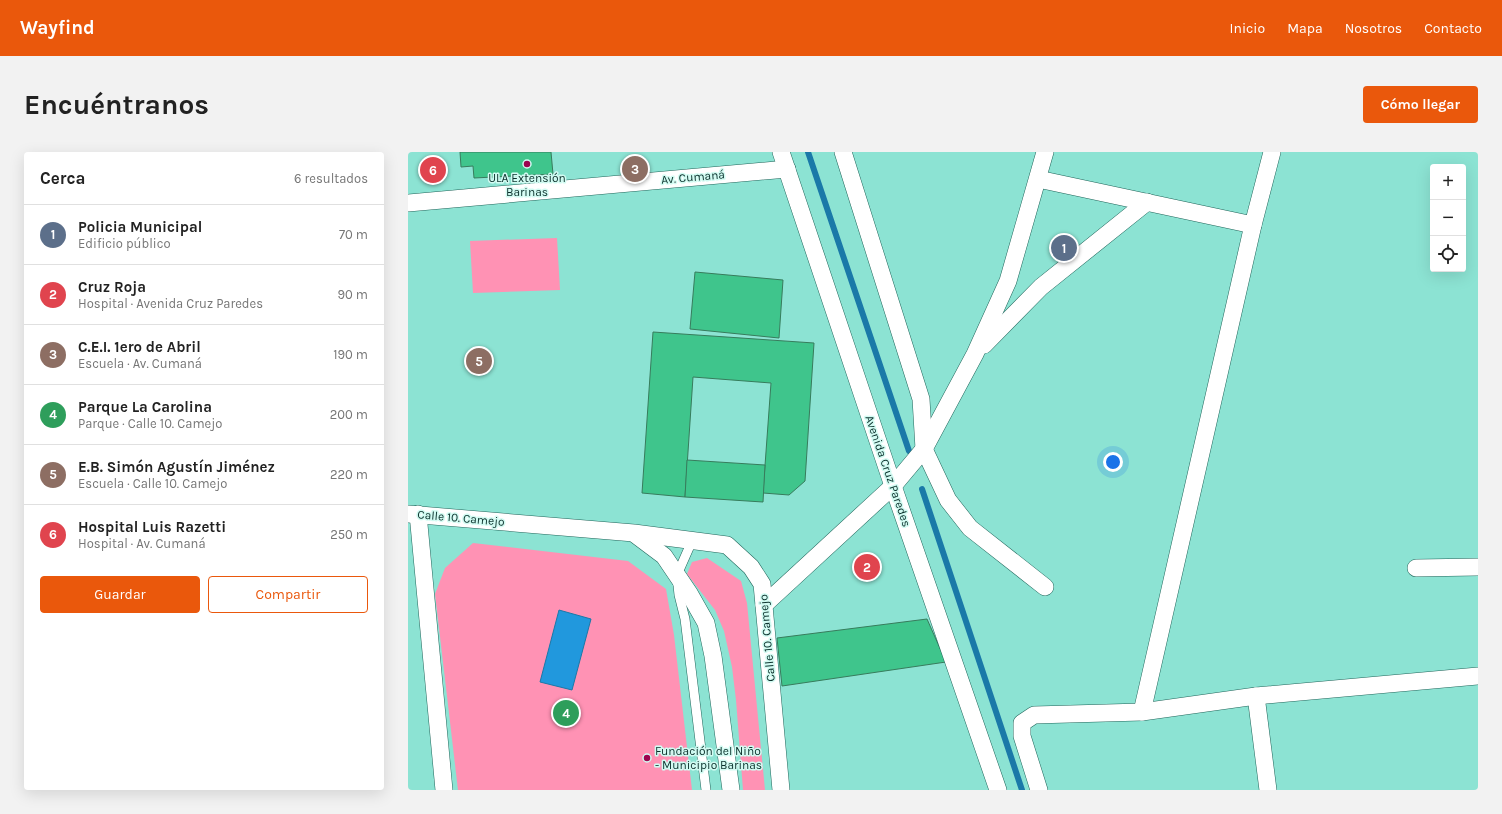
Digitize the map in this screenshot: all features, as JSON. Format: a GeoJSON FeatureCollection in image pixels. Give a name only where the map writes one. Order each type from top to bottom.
{"type":"FeatureCollection","features":[{"type":"Feature","properties":{"kind":"street","name":"Avenida Cruz Paredes"},"geometry":{"type":"LineString","coordinates":[[781,152],[893,486],[998,790]]}},
{"type":"Feature","properties":{"kind":"street"},"geometry":{"type":"LineString","coordinates":[[843,152],[921,399],[924,449],[948,500],[970,528],[1045,587]]}},
{"type":"Feature","properties":{"kind":"street"},"geometry":{"type":"LineString","coordinates":[[764,605],[893,486],[924,449],[975,354],[1008,281],[1045,152]]}},
{"type":"Feature","properties":{"kind":"street"},"geometry":{"type":"LineString","coordinates":[[1142,712],[1253,225],[1272,152]]}},
{"type":"Feature","properties":{"kind":"street","name":"Av. Cumaná"},"geometry":{"type":"LineString","coordinates":[[408,203],[787,169]]}},
{"type":"Feature","properties":{"kind":"street"},"geometry":{"type":"LineString","coordinates":[[1038,179],[1253,225]]}},
{"type":"Feature","properties":{"kind":"street"},"geometry":{"type":"LineString","coordinates":[[975,354],[1040,287],[1147,202]]}},
{"type":"Feature","properties":{"kind":"street"},"geometry":{"type":"LineString","coordinates":[[413,514],[444,790]]}},
{"type":"Feature","properties":{"kind":"street","name":"Calle 10. Camejo"},"geometry":{"type":"LineString","coordinates":[[413,514],[634,533],[727,545],[751,567],[762,584],[781,790]]}},
{"type":"Feature","properties":{"kind":"street"},"geometry":{"type":"LineString","coordinates":[[634,533],[664,556],[689,593],[706,623],[713,656],[731,790]]}},
{"type":"Feature","properties":{"kind":"street"},"geometry":{"type":"LineString","coordinates":[[1416,568],[1478,567]]}},
{"type":"Feature","properties":{"kind":"street"},"geometry":{"type":"LineString","coordinates":[[1039,790],[1022,736],[1022,723],[1034,715],[1142,712],[1256,696],[1478,676]]}},
{"type":"Feature","properties":{"kind":"street"},"geometry":{"type":"LineString","coordinates":[[1256,696],[1268,790]]}},
{"type":"Feature","properties":{"kind":"lane"},"geometry":{"type":"LineString","coordinates":[[692,541],[677,575],[706,790]]}},
{"type":"Feature","properties":{"kind":"shaded area"},"geometry":{"type":"Polygon","coordinates":[[[557,238],[560,290],[473,293],[470,241],[557,238]]]}},
{"type":"Feature","properties":{"kind":"shaded area"},"geometry":{"type":"Polygon","coordinates":[[[473,543],[628,561],[666,589],[674,635],[692,790],[458,790],[435,594],[445,568],[473,543]]]}},
{"type":"Feature","properties":{"kind":"shaded area"},"geometry":{"type":"Polygon","coordinates":[[[707,558],[741,581],[747,603],[765,790],[743,790],[736,700],[732,667],[724,631],[715,610],[687,574],[692,562],[707,558]]]}},
{"type":"Feature","properties":{"kind":"water"},"geometry":{"type":"Polygon","coordinates":[[[559,610],[591,619],[572,690],[540,682],[559,610]]]}},
{"type":"Feature","properties":{"kind":"building"},"geometry":{"type":"Polygon","coordinates":[[[460,152],[551,152],[553,174],[474,178],[473,166],[461,167],[460,152]]]}},
{"type":"Feature","properties":{"kind":"building"},"geometry":{"type":"Polygon","coordinates":[[[695,272],[783,280],[779,338],[690,329],[695,272]]]}},
{"type":"Feature","properties":{"kind":"building"},"geometry":{"type":"Polygon","coordinates":[[[653,332],[814,343],[805,481],[789,495],[763,493],[771,383],[693,377],[685,497],[642,493],[653,332]]]}},
{"type":"Feature","properties":{"kind":"building"},"geometry":{"type":"Polygon","coordinates":[[[687,460],[765,465],[763,502],[685,497],[687,460]]]}},
{"type":"Feature","properties":{"kind":"building"},"geometry":{"type":"Polygon","coordinates":[[[927,619],[946,662],[782,686],[777,638],[927,619]]]}},
{"type":"Feature","properties":{"kind":"waterway"},"geometry":{"type":"LineString","coordinates":[[808,152],[909,451]]}},
{"type":"Feature","properties":{"kind":"waterway"},"geometry":{"type":"LineString","coordinates":[[922,489],[1022,790]]}},
{"type":"Feature","properties":{"kind":"place","name":"ULA Extensión Barinas"},"geometry":{"type":"Point","coordinates":[527,164]}},
{"type":"Feature","properties":{"kind":"place","name":"C.E.I. 1ero de Abril"},"geometry":{"type":"Point","coordinates":[635,169]}},
{"type":"Feature","properties":{"kind":"place","name":"Hospital Luis Razetti"},"geometry":{"type":"Point","coordinates":[433,170]}},
{"type":"Feature","properties":{"kind":"place","name":"Policia Municipal"},"geometry":{"type":"Point","coordinates":[1064,248]}},
{"type":"Feature","properties":{"kind":"place","name":"E.B. Simón Agustín Jiménez"},"geometry":{"type":"Point","coordinates":[479,361]}},
{"type":"Feature","properties":{"kind":"place","name":"Cruz Roja"},"geometry":{"type":"Point","coordinates":[867,567]}},
{"type":"Feature","properties":{"kind":"place","name":"Parque La Carolina"},"geometry":{"type":"Point","coordinates":[566,713]}},
{"type":"Feature","properties":{"kind":"place","name":"Fundación del Niño - Municipio Barinas"},"geometry":{"type":"Point","coordinates":[647,758]}}]}
